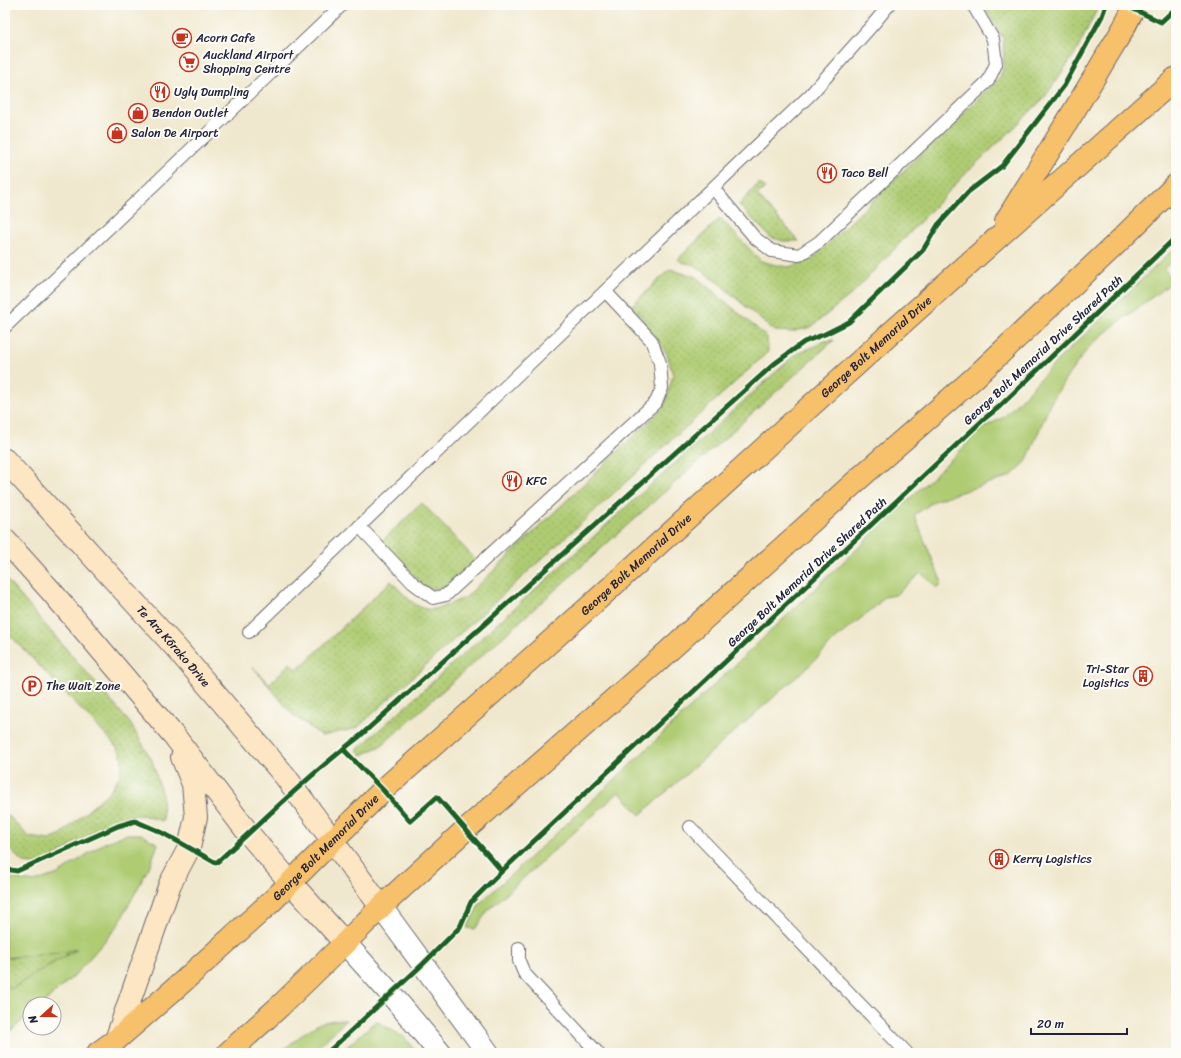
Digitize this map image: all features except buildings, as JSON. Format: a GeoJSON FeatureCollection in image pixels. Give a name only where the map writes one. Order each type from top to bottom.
{"type":"FeatureCollection","features":[{"type":"Feature","properties":{"kind":"main road"},"geometry":{"type":"LineString","coordinates":[[994,241],[1095,77],[1134,5]]}},
{"type":"Feature","properties":{"kind":"main road","name":"George Bolt Memorial Drive"},"geometry":{"type":"LineString","coordinates":[[98,1053],[116,1040],[178,986],[291,883],[383,790],[588,608],[1176,78]]}},
{"type":"Feature","properties":{"kind":"main road"},"geometry":{"type":"LineString","coordinates":[[228,1053],[280,1006],[346,943],[381,907],[475,821],[653,665],[863,474],[974,378],[1116,244],[1176,185]]}},
{"type":"Feature","properties":{"kind":"street","name":"Te Ara Kōrako Drive"},"geometry":{"type":"LineString","coordinates":[[5,460],[182,655],[285,776],[381,907]]}},
{"type":"Feature","properties":{"kind":"street"},"geometry":{"type":"LineString","coordinates":[[5,540],[51,591],[175,737],[249,834],[390,993],[440,1053]]}},
{"type":"Feature","properties":{"kind":"street"},"geometry":{"type":"LineString","coordinates":[[116,1040],[170,884],[189,848],[196,817],[193,784],[175,737]]}},
{"type":"Feature","properties":{"kind":"street"},"geometry":{"type":"LineString","coordinates":[[381,907],[488,1053]]}},
{"type":"Feature","properties":{"kind":"lane"},"geometry":{"type":"LineString","coordinates":[[5,327],[342,5]]}},
{"type":"Feature","properties":{"kind":"lane"},"geometry":{"type":"LineString","coordinates":[[249,632],[811,94],[889,5]]}},
{"type":"Feature","properties":{"kind":"lane"},"geometry":{"type":"LineString","coordinates":[[713,188],[755,238],[772,251],[799,255],[819,242],[988,81],[996,64],[993,39],[974,5]]}},
{"type":"Feature","properties":{"kind":"lane"},"geometry":{"type":"LineString","coordinates":[[359,526],[412,583],[433,598],[446,595],[656,402],[662,388],[660,364],[651,340],[605,291]]}},
{"type":"Feature","properties":{"kind":"lane"},"geometry":{"type":"LineString","coordinates":[[690,827],[908,1053]]}},
{"type":"Feature","properties":{"kind":"lane"},"geometry":{"type":"LineString","coordinates":[[519,948],[519,961],[524,973],[598,1053]]}},
{"type":"Feature","properties":{"kind":"green space"},"geometry":{"type":"Polygon","coordinates":[[[983,5],[1097,5],[1097,9],[1076,52],[1044,98],[969,170],[853,293],[811,327],[791,332],[774,331],[695,265],[681,262],[678,259],[720,218],[761,261],[788,267],[812,259],[1000,78],[1004,65],[1003,38],[983,5]]]}},
{"type":"Feature","properties":{"kind":"green space"},"geometry":{"type":"Polygon","coordinates":[[[759,183],[765,188],[757,195],[799,241],[783,241],[770,237],[739,205],[759,183]]]}},
{"type":"Feature","properties":{"kind":"green space"},"geometry":{"type":"Polygon","coordinates":[[[1176,247],[1176,257],[1164,269],[1174,281],[1112,327],[1089,347],[1051,402],[1026,462],[1011,476],[936,500],[914,515],[942,583],[937,588],[921,573],[895,595],[884,597],[876,606],[839,636],[809,666],[640,815],[619,792],[489,909],[475,929],[467,928],[479,904],[609,785],[965,446],[979,430],[1004,417],[1060,358],[1176,247]]]}},
{"type":"Feature","properties":{"kind":"green space"},"geometry":{"type":"Polygon","coordinates":[[[670,269],[695,276],[767,337],[768,352],[357,728],[322,736],[293,715],[253,667],[269,684],[290,663],[297,670],[391,581],[405,596],[422,608],[435,609],[465,598],[664,407],[673,375],[667,354],[636,310],[630,307],[670,269]]]}},
{"type":"Feature","properties":{"kind":"green space"},"geometry":{"type":"Polygon","coordinates":[[[834,340],[382,745],[362,755],[357,750],[796,354],[824,341],[834,340]]]}},
{"type":"Feature","properties":{"kind":"green space"},"geometry":{"type":"Polygon","coordinates":[[[422,503],[477,561],[444,588],[427,589],[380,543],[422,503]]]}},
{"type":"Feature","properties":{"kind":"green space"},"geometry":{"type":"Polygon","coordinates":[[[5,578],[130,723],[152,760],[162,795],[163,821],[142,815],[129,816],[100,828],[41,865],[23,863],[5,844],[5,812],[29,837],[49,840],[59,836],[109,792],[120,775],[122,763],[121,753],[113,743],[5,630],[5,578]]]}},
{"type":"Feature","properties":{"kind":"green space"},"geometry":{"type":"Polygon","coordinates":[[[127,834],[141,834],[158,844],[150,865],[117,927],[75,975],[51,996],[22,996],[22,1021],[5,1036],[5,984],[11,989],[76,950],[5,958],[5,877],[34,882],[58,874],[104,843],[127,834]]]}},
{"type":"Feature","properties":{"kind":"green space"},"geometry":{"type":"Polygon","coordinates":[[[77,949],[11,989],[5,984],[5,958],[58,953],[77,949]]]}},
{"type":"Feature","properties":{"kind":"green space"},"geometry":{"type":"Polygon","coordinates":[[[334,1020],[346,1020],[312,1053],[279,1053],[307,1031],[320,1023],[334,1020]]]}},
{"type":"Feature","properties":{"kind":"green space"},"geometry":{"type":"Polygon","coordinates":[[[376,1021],[404,1037],[418,1053],[340,1053],[376,1021]]]}},
{"type":"Feature","properties":{"kind":"cycle path"},"geometry":{"type":"LineString","coordinates":[[5,869],[17,871],[118,826],[135,821],[163,833],[216,863],[304,782],[360,736],[774,364],[804,342],[825,334],[849,322],[923,250],[938,225],[968,192],[1002,166],[1064,86],[1102,16],[1106,5]]}},
{"type":"Feature","properties":{"kind":"cycle path"},"geometry":{"type":"LineString","coordinates":[[1125,5],[1161,22],[1176,8]]}},
{"type":"Feature","properties":{"kind":"cycle path","name":"George Bolt Memorial Drive Shared Path"},"geometry":{"type":"LineString","coordinates":[[327,1053],[423,964],[460,927],[471,902],[502,871],[984,419],[999,407],[1176,237]]}},
{"type":"Feature","properties":{"kind":"cycle path"},"geometry":{"type":"LineString","coordinates":[[343,749],[383,790],[410,821],[437,797],[502,871]]}},
{"type":"Feature","properties":{"kind":"place","name":"Acorn Cafe"},"geometry":{"type":"Point","coordinates":[182,38]}},
{"type":"Feature","properties":{"kind":"place","name":"Auckland Airport Shopping Centre"},"geometry":{"type":"Point","coordinates":[189,62]}},
{"type":"Feature","properties":{"kind":"place","name":"Ugly Dumpling"},"geometry":{"type":"Point","coordinates":[160,92]}},
{"type":"Feature","properties":{"kind":"place","name":"Bendon Outlet"},"geometry":{"type":"Point","coordinates":[138,113]}},
{"type":"Feature","properties":{"kind":"place","name":"Salon De Airport"},"geometry":{"type":"Point","coordinates":[117,133]}},
{"type":"Feature","properties":{"kind":"place","name":"Taco Bell"},"geometry":{"type":"Point","coordinates":[827,173]}},
{"type":"Feature","properties":{"kind":"place","name":"KFC"},"geometry":{"type":"Point","coordinates":[512,481]}},
{"type":"Feature","properties":{"kind":"place","name":"Tri-Star Logistics"},"geometry":{"type":"Point","coordinates":[1143,676]}},
{"type":"Feature","properties":{"kind":"place","name":"The Wait Zone"},"geometry":{"type":"Point","coordinates":[32,686]}},
{"type":"Feature","properties":{"kind":"place","name":"Kerry Logistics"},"geometry":{"type":"Point","coordinates":[999,859]}}]}
